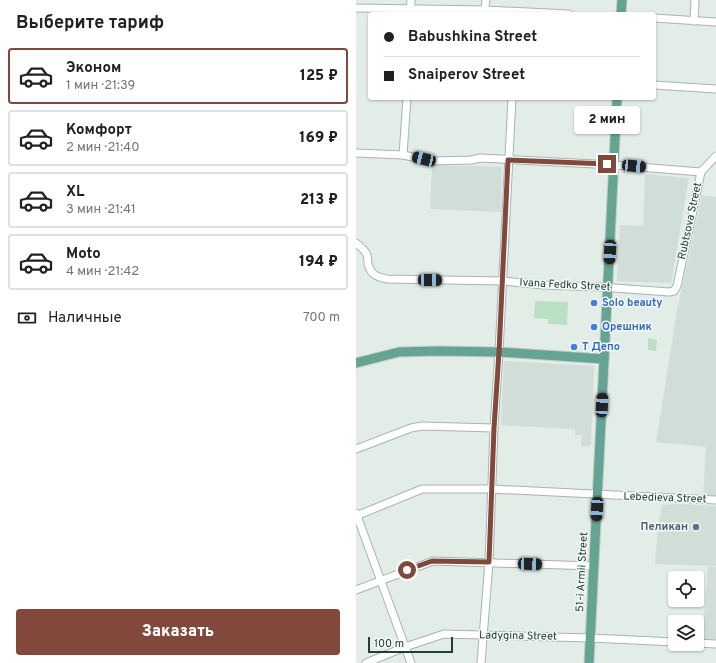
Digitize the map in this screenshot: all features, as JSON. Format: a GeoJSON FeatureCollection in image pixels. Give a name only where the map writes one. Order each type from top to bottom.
{"type":"FeatureCollection","features":[{"type":"Feature","properties":{"kind":"main road"},"geometry":{"type":"LineString","coordinates":[[621,12],[622,0]]}},
{"type":"Feature","properties":{"kind":"main road","name":"51-i Armii Street"},"geometry":{"type":"LineString","coordinates":[[589,663],[617,100]]}},
{"type":"Feature","properties":{"kind":"main road"},"geometry":{"type":"LineString","coordinates":[[356,363],[399,352],[438,351],[499,352],[604,358]]}},
{"type":"Feature","properties":{"kind":"street"},"geometry":{"type":"LineString","coordinates":[[410,12],[411,0]]}},
{"type":"Feature","properties":{"kind":"street"},"geometry":{"type":"LineString","coordinates":[[356,8],[410,12],[484,12],[486,0]]}},
{"type":"Feature","properties":{"kind":"street"},"geometry":{"type":"LineString","coordinates":[[694,21],[696,0]]}},
{"type":"Feature","properties":{"kind":"street"},"geometry":{"type":"LineString","coordinates":[[656,18],[716,22]]}},
{"type":"Feature","properties":{"kind":"street"},"geometry":{"type":"LineString","coordinates":[[656,85],[716,88]]}},
{"type":"Feature","properties":{"kind":"street"},"geometry":{"type":"LineString","coordinates":[[403,155],[407,100]]}},
{"type":"Feature","properties":{"kind":"street"},"geometry":{"type":"LineString","coordinates":[[481,663],[489,562],[494,428],[512,100]]}},
{"type":"Feature","properties":{"kind":"street"},"geometry":{"type":"LineString","coordinates":[[356,153],[403,155],[432,161],[471,160],[480,158],[614,165],[701,172]]}},
{"type":"Feature","properties":{"kind":"street","name":"Rubtsova Street"},"geometry":{"type":"LineString","coordinates":[[674,291],[701,172],[716,156]]}},
{"type":"Feature","properties":{"kind":"street","name":"Ivana Fedko Street"},"geometry":{"type":"LineString","coordinates":[[356,243],[362,247],[367,255],[368,264],[372,273],[378,278],[502,281],[543,285],[669,292],[674,291]]}},
{"type":"Feature","properties":{"kind":"street"},"geometry":{"type":"LineString","coordinates":[[356,449],[411,428],[422,426],[494,428]]}},
{"type":"Feature","properties":{"kind":"street","name":"Lebedieva Street"},"geometry":{"type":"LineString","coordinates":[[356,515],[422,489],[492,489],[716,500]]}},
{"type":"Feature","properties":{"kind":"street"},"geometry":{"type":"LineString","coordinates":[[356,515],[411,663]]}},
{"type":"Feature","properties":{"kind":"street"},"geometry":{"type":"LineString","coordinates":[[356,590],[432,561],[594,566]]}},
{"type":"Feature","properties":{"kind":"street","name":"Ladygina Street"},"geometry":{"type":"LineString","coordinates":[[366,663],[405,647],[444,634],[668,642]]}},
{"type":"Feature","properties":{"kind":"street"},"geometry":{"type":"LineString","coordinates":[[704,643],[716,644]]}},
{"type":"Feature","properties":{"kind":"shaded area"},"geometry":{"type":"Polygon","coordinates":[[[432,165],[502,167],[501,212],[430,209],[432,165]]]}},
{"type":"Feature","properties":{"kind":"shaded area"},"geometry":{"type":"Polygon","coordinates":[[[645,174],[689,178],[671,283],[617,281],[620,225],[643,226],[645,174]]]}},
{"type":"Feature","properties":{"kind":"shaded area"},"geometry":{"type":"Polygon","coordinates":[[[702,195],[716,197],[716,498],[703,497],[706,447],[656,442],[677,311],[702,195]]]}},
{"type":"Feature","properties":{"kind":"shaded area"},"geometry":{"type":"Polygon","coordinates":[[[504,361],[594,366],[591,444],[589,446],[581,446],[582,435],[575,435],[575,429],[501,425],[504,361]]]}},
{"type":"Feature","properties":{"kind":"shaded area"},"geometry":{"type":"Polygon","coordinates":[[[678,504],[716,506],[716,566],[655,564],[659,516],[661,516],[662,505],[678,504]]]}},
{"type":"Feature","properties":{"kind":"shaded area"},"geometry":{"type":"Polygon","coordinates":[[[708,566],[716,567],[716,639],[704,639],[704,615],[708,566]]]}},
{"type":"Feature","properties":{"kind":"green space"},"geometry":{"type":"Polygon","coordinates":[[[535,301],[568,302],[567,325],[548,324],[548,319],[534,318],[535,301]]]}},
{"type":"Feature","properties":{"kind":"green space"},"geometry":{"type":"Polygon","coordinates":[[[648,338],[657,340],[656,351],[648,350],[648,338]]]}},
{"type":"Feature","properties":{"kind":"place","name":"Solo beauty"},"geometry":{"type":"Point","coordinates":[594,303]}},
{"type":"Feature","properties":{"kind":"place","name":"Орешник"},"geometry":{"type":"Point","coordinates":[594,327]}},
{"type":"Feature","properties":{"kind":"place","name":"Т Депо"},"geometry":{"type":"Point","coordinates":[574,347]}},
{"type":"Feature","properties":{"kind":"place","name":"Пеликан"},"geometry":{"type":"Point","coordinates":[696,527]}},
{"type":"Feature","properties":{"kind":"route"},"geometry":{"type":"LineString","coordinates":[[407,570],[432,561],[489,562],[494,428],[508,160],[607,164]]}}]}
